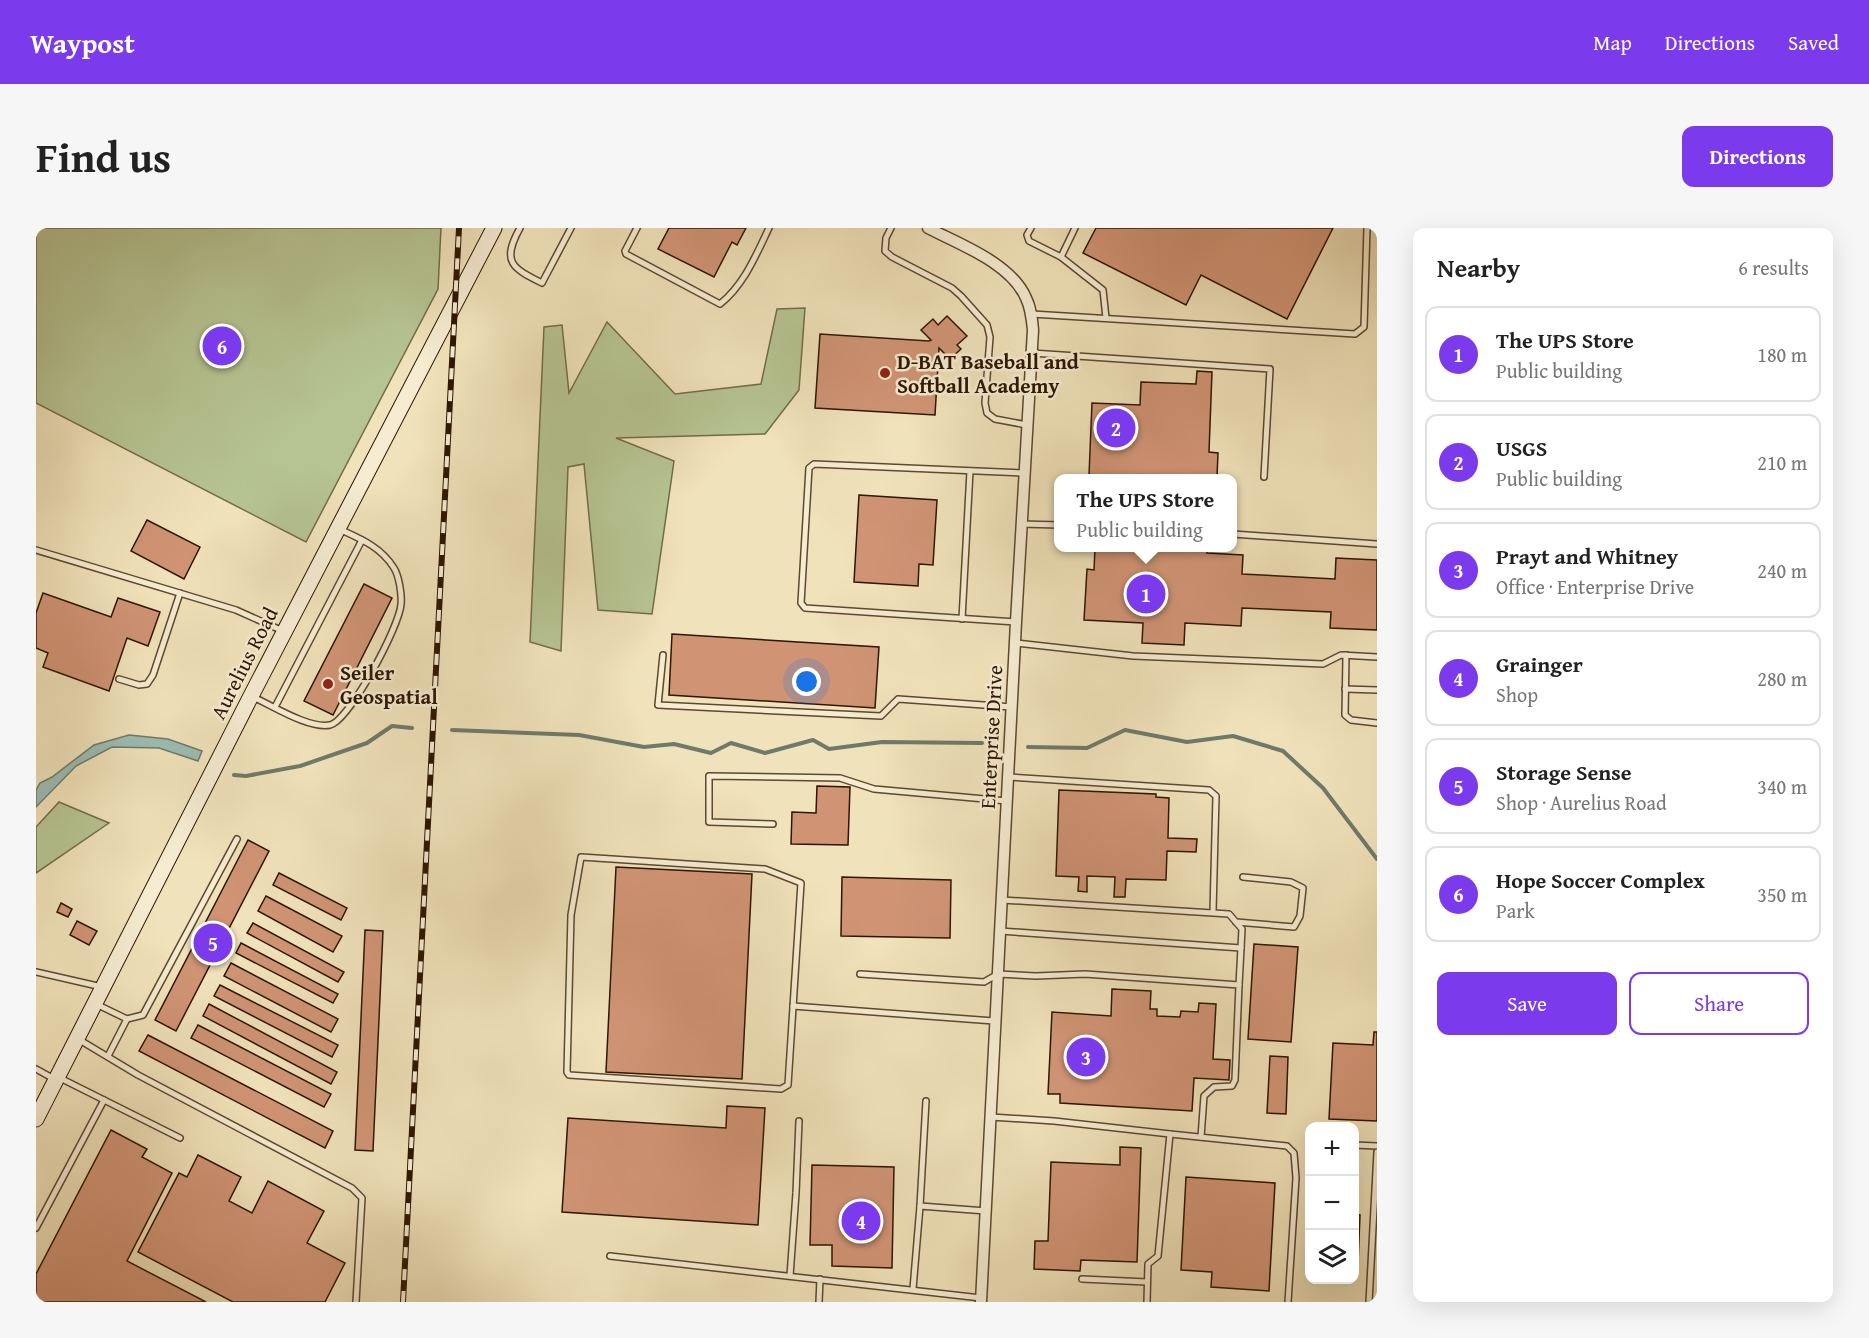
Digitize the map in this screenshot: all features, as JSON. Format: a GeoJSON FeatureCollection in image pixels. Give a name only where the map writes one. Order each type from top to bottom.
{"type":"FeatureCollection","features":[{"type":"Feature","properties":{"kind":"street","name":"Aurelius Road"},"geometry":{"type":"LineString","coordinates":[[36,1119],[251,696],[494,228]]}},
{"type":"Feature","properties":{"kind":"street","name":"Enterprise Drive"},"geometry":{"type":"LineString","coordinates":[[933,229],[990,260],[1012,278],[1026,296],[1032,314],[1033,330],[994,1021],[981,1300]]}},
{"type":"Feature","properties":{"kind":"lane"},"geometry":{"type":"LineString","coordinates":[[520,228],[512,243],[511,256],[516,270],[542,284],[571,228]]}},
{"type":"Feature","properties":{"kind":"lane"},"geometry":{"type":"LineString","coordinates":[[637,228],[625,251],[626,254],[720,304],[748,270],[769,228]]}},
{"type":"Feature","properties":{"kind":"lane"},"geometry":{"type":"LineString","coordinates":[[891,228],[886,238],[885,250],[952,288],[987,325],[990,337],[985,404],[987,413],[995,419],[1027,425]]}},
{"type":"Feature","properties":{"kind":"lane"},"geometry":{"type":"LineString","coordinates":[[1031,228],[1027,235],[1029,241],[1061,257],[1103,290],[1106,318]]}},
{"type":"Feature","properties":{"kind":"lane"},"geometry":{"type":"LineString","coordinates":[[1061,257],[1076,228]]}},
{"type":"Feature","properties":{"kind":"lane"},"geometry":{"type":"LineString","coordinates":[[1032,314],[1355,334],[1364,327],[1367,228]]}},
{"type":"Feature","properties":{"kind":"lane"},"geometry":{"type":"LineString","coordinates":[[1032,353],[1270,369],[1264,477]]}},
{"type":"Feature","properties":{"kind":"lane"},"geometry":{"type":"LineString","coordinates":[[1016,622],[805,608],[801,603],[809,468],[814,464],[1024,473]]}},
{"type":"Feature","properties":{"kind":"lane"},"geometry":{"type":"LineString","coordinates":[[962,619],[970,471]]}},
{"type":"Feature","properties":{"kind":"lane"},"geometry":{"type":"LineString","coordinates":[[1022,524],[1054,525]]}},
{"type":"Feature","properties":{"kind":"lane"},"geometry":{"type":"LineString","coordinates":[[251,696],[313,725],[331,725],[344,716],[387,647],[401,605],[396,570],[378,548],[338,528]]}},
{"type":"Feature","properties":{"kind":"lane"},"geometry":{"type":"LineString","coordinates":[[1237,534],[1377,544]]}},
{"type":"Feature","properties":{"kind":"lane"},"geometry":{"type":"LineString","coordinates":[[275,707],[362,540]]}},
{"type":"Feature","properties":{"kind":"lane"},"geometry":{"type":"LineString","coordinates":[[36,550],[236,610],[284,632]]}},
{"type":"Feature","properties":{"kind":"lane"},"geometry":{"type":"LineString","coordinates":[[119,679],[139,685],[147,684],[153,675],[180,593]]}},
{"type":"Feature","properties":{"kind":"lane"},"geometry":{"type":"LineString","coordinates":[[1016,643],[1133,656],[1323,664],[1341,655],[1377,657]]}},
{"type":"Feature","properties":{"kind":"lane"},"geometry":{"type":"LineString","coordinates":[[1346,655],[1345,715],[1351,720],[1377,723]]}},
{"type":"Feature","properties":{"kind":"lane"},"geometry":{"type":"LineString","coordinates":[[663,656],[658,705],[881,716],[898,699],[1012,707]]}},
{"type":"Feature","properties":{"kind":"lane"},"geometry":{"type":"LineString","coordinates":[[1345,688],[1377,690]]}},
{"type":"Feature","properties":{"kind":"lane"},"geometry":{"type":"LineString","coordinates":[[773,824],[709,822],[709,776],[840,778],[874,789],[1007,801]]}},
{"type":"Feature","properties":{"kind":"lane"},"geometry":{"type":"LineString","coordinates":[[1008,777],[1209,790],[1216,796],[1213,911]]}},
{"type":"Feature","properties":{"kind":"lane"},"geometry":{"type":"LineString","coordinates":[[94,1004],[127,1019],[143,1015],[237,839]]}},
{"type":"Feature","properties":{"kind":"lane"},"geometry":{"type":"LineString","coordinates":[[581,857],[765,869],[801,883],[793,1006],[788,1084],[781,1089],[569,1075],[567,1072],[572,915],[581,857]]}},
{"type":"Feature","properties":{"kind":"lane"},"geometry":{"type":"LineString","coordinates":[[1236,922],[1294,927],[1300,916],[1303,888],[1291,882],[1243,878]]}},
{"type":"Feature","properties":{"kind":"lane"},"geometry":{"type":"LineString","coordinates":[[1002,900],[1213,911],[1229,914],[1242,929],[1235,1080],[1232,1086],[1214,1087],[1204,1096],[1201,1137]]}},
{"type":"Feature","properties":{"kind":"lane"},"geometry":{"type":"LineString","coordinates":[[1000,931],[1241,948]]}},
{"type":"Feature","properties":{"kind":"lane"},"geometry":{"type":"LineString","coordinates":[[36,972],[103,987]]}},
{"type":"Feature","properties":{"kind":"lane"},"geometry":{"type":"LineString","coordinates":[[860,974],[984,981],[998,974],[1036,976],[1085,974],[1239,985]]}},
{"type":"Feature","properties":{"kind":"lane"},"geometry":{"type":"LineString","coordinates":[[793,1006],[994,1021]]}},
{"type":"Feature","properties":{"kind":"lane"},"geometry":{"type":"LineString","coordinates":[[108,1056],[127,1019]]}},
{"type":"Feature","properties":{"kind":"lane"},"geometry":{"type":"LineString","coordinates":[[77,1038],[138,1075],[352,1188],[362,1198],[356,1302]]}},
{"type":"Feature","properties":{"kind":"lane"},"geometry":{"type":"LineString","coordinates":[[36,1069],[180,1137]]}},
{"type":"Feature","properties":{"kind":"lane"},"geometry":{"type":"LineString","coordinates":[[36,1228],[104,1100]]}},
{"type":"Feature","properties":{"kind":"lane"},"geometry":{"type":"LineString","coordinates":[[913,1289],[926,1101]]}},
{"type":"Feature","properties":{"kind":"lane"},"geometry":{"type":"LineString","coordinates":[[991,1117],[1054,1121],[1287,1146],[1294,1152],[1296,1178],[1288,1302]]}},
{"type":"Feature","properties":{"kind":"lane"},"geometry":{"type":"LineString","coordinates":[[789,1276],[799,1121]]}},
{"type":"Feature","properties":{"kind":"lane"},"geometry":{"type":"LineString","coordinates":[[1147,1302],[1148,1264],[1158,1256],[1170,1134]]}},
{"type":"Feature","properties":{"kind":"lane"},"geometry":{"type":"LineString","coordinates":[[1359,1145],[1377,1146]]}},
{"type":"Feature","properties":{"kind":"lane"},"geometry":{"type":"LineString","coordinates":[[1369,1302],[1377,1152]]}},
{"type":"Feature","properties":{"kind":"lane"},"geometry":{"type":"LineString","coordinates":[[920,1206],[986,1211]]}},
{"type":"Feature","properties":{"kind":"lane"},"geometry":{"type":"LineString","coordinates":[[610,1256],[913,1289],[981,1300]]}},
{"type":"Feature","properties":{"kind":"lane"},"geometry":{"type":"LineString","coordinates":[[819,1302],[820,1279]]}},
{"type":"Feature","properties":{"kind":"lane"},"geometry":{"type":"LineString","coordinates":[[1082,1279],[1147,1282]]}},
{"type":"Feature","properties":{"kind":"green space"},"geometry":{"type":"Polygon","coordinates":[[[36,228],[441,228],[438,289],[306,542],[36,403],[36,228]]]}},
{"type":"Feature","properties":{"kind":"green space"},"geometry":{"type":"Polygon","coordinates":[[[805,308],[799,390],[765,434],[616,438],[674,461],[652,614],[598,610],[584,464],[568,467],[561,651],[530,642],[544,327],[562,325],[569,393],[607,322],[675,394],[761,384],[777,309],[805,308]]]}},
{"type":"Feature","properties":{"kind":"green space"},"geometry":{"type":"Polygon","coordinates":[[[59,802],[109,823],[36,873],[36,827],[59,802]]]}},
{"type":"Feature","properties":{"kind":"water"},"geometry":{"type":"Polygon","coordinates":[[[129,735],[168,739],[202,751],[198,761],[159,748],[112,747],[76,766],[36,807],[36,790],[40,783],[52,777],[94,745],[129,735]]]}},
{"type":"Feature","properties":{"kind":"building"},"geometry":{"type":"Polygon","coordinates":[[[669,228],[746,228],[737,245],[732,242],[714,277],[658,249],[669,228]]]}},
{"type":"Feature","properties":{"kind":"building"},"geometry":{"type":"Polygon","coordinates":[[[1096,228],[1333,228],[1287,319],[1201,275],[1186,305],[1083,253],[1096,228]]]}},
{"type":"Feature","properties":{"kind":"building"},"geometry":{"type":"Polygon","coordinates":[[[947,316],[967,336],[957,345],[961,349],[950,359],[939,348],[935,415],[815,408],[820,334],[929,341],[931,340],[921,330],[933,319],[938,325],[947,316]]]}},
{"type":"Feature","properties":{"kind":"building"},"geometry":{"type":"Polygon","coordinates":[[[1197,371],[1212,372],[1209,452],[1218,453],[1217,474],[1089,474],[1092,403],[1140,405],[1141,382],[1196,384],[1197,371]]]}},
{"type":"Feature","properties":{"kind":"building"},"geometry":{"type":"Polygon","coordinates":[[[859,495],[937,500],[933,565],[919,564],[918,586],[854,582],[859,495]]]}},
{"type":"Feature","properties":{"kind":"building"},"geometry":{"type":"Polygon","coordinates":[[[147,520],[200,547],[184,579],[131,551],[147,520]]]}},
{"type":"Feature","properties":{"kind":"building"},"geometry":{"type":"Polygon","coordinates":[[[1095,552],[1207,552],[1243,555],[1242,574],[1335,579],[1336,558],[1377,560],[1377,630],[1330,628],[1331,612],[1242,608],[1241,626],[1185,623],[1184,645],[1142,643],[1143,623],[1084,620],[1087,569],[1094,570],[1095,552]]]}},
{"type":"Feature","properties":{"kind":"building"},"geometry":{"type":"Polygon","coordinates":[[[364,584],[392,598],[333,715],[304,701],[364,584]]]}},
{"type":"Feature","properties":{"kind":"building"},"geometry":{"type":"Polygon","coordinates":[[[43,593],[111,617],[118,598],[160,612],[148,646],[127,638],[109,691],[43,667],[48,653],[36,648],[36,613],[43,593]]]}},
{"type":"Feature","properties":{"kind":"building"},"geometry":{"type":"Polygon","coordinates":[[[672,634],[879,647],[875,708],[669,695],[672,634]]]}},
{"type":"Feature","properties":{"kind":"building"},"geometry":{"type":"Polygon","coordinates":[[[817,786],[850,787],[848,845],[791,844],[792,812],[816,813],[817,786]]]}},
{"type":"Feature","properties":{"kind":"building"},"geometry":{"type":"Polygon","coordinates":[[[1059,790],[1156,794],[1156,797],[1169,798],[1168,838],[1197,839],[1196,852],[1167,851],[1166,880],[1126,879],[1125,897],[1114,897],[1115,877],[1087,876],[1087,892],[1078,891],[1079,877],[1056,876],[1059,790]]]}},
{"type":"Feature","properties":{"kind":"building"},"geometry":{"type":"Polygon","coordinates":[[[248,840],[269,851],[176,1031],[155,1020],[248,840]]]}},
{"type":"Feature","properties":{"kind":"building"},"geometry":{"type":"Polygon","coordinates":[[[616,867],[752,874],[742,1079],[606,1072],[616,867]]]}},
{"type":"Feature","properties":{"kind":"building"},"geometry":{"type":"Polygon","coordinates":[[[279,873],[347,908],[341,920],[273,885],[279,873]]]}},
{"type":"Feature","properties":{"kind":"building"},"geometry":{"type":"Polygon","coordinates":[[[842,877],[951,880],[950,938],[841,936],[842,877]]]}},
{"type":"Feature","properties":{"kind":"building"},"geometry":{"type":"Polygon","coordinates":[[[266,896],[342,936],[333,952],[258,911],[266,896]]]}},
{"type":"Feature","properties":{"kind":"building"},"geometry":{"type":"Polygon","coordinates":[[[61,903],[72,909],[68,917],[57,912],[61,903]]]}},
{"type":"Feature","properties":{"kind":"building"},"geometry":{"type":"Polygon","coordinates":[[[77,921],[97,931],[89,945],[70,935],[77,921]]]}},
{"type":"Feature","properties":{"kind":"building"},"geometry":{"type":"Polygon","coordinates":[[[253,923],[344,972],[338,982],[247,933],[253,923]]]}},
{"type":"Feature","properties":{"kind":"building"},"geometry":{"type":"Polygon","coordinates":[[[365,930],[383,931],[373,1151],[355,1150],[365,930]]]}},
{"type":"Feature","properties":{"kind":"building"},"geometry":{"type":"Polygon","coordinates":[[[241,943],[338,994],[333,1003],[236,953],[241,943]]]}},
{"type":"Feature","properties":{"kind":"building"},"geometry":{"type":"Polygon","coordinates":[[[1254,944],[1298,947],[1291,1042],[1248,1039],[1254,944]]]}},
{"type":"Feature","properties":{"kind":"building"},"geometry":{"type":"Polygon","coordinates":[[[231,963],[338,1019],[331,1032],[224,976],[231,963]]]}},
{"type":"Feature","properties":{"kind":"building"},"geometry":{"type":"Polygon","coordinates":[[[220,985],[338,1045],[332,1057],[214,996],[220,985]]]}},
{"type":"Feature","properties":{"kind":"building"},"geometry":{"type":"Polygon","coordinates":[[[1112,989],[1151,991],[1150,1009],[1157,1009],[1157,1016],[1180,1017],[1181,1011],[1198,1012],[1199,1003],[1216,1004],[1213,1059],[1230,1060],[1229,1080],[1194,1078],[1192,1111],[1060,1103],[1060,1094],[1048,1094],[1052,1012],[1111,1016],[1112,989]]]}},
{"type":"Feature","properties":{"kind":"building"},"geometry":{"type":"Polygon","coordinates":[[[209,1004],[337,1072],[331,1084],[203,1016],[209,1004]]]}},
{"type":"Feature","properties":{"kind":"building"},"geometry":{"type":"Polygon","coordinates":[[[198,1025],[331,1094],[324,1107],[191,1038],[198,1025]]]}},
{"type":"Feature","properties":{"kind":"building"},"geometry":{"type":"Polygon","coordinates":[[[1374,1032],[1377,1032],[1377,1121],[1329,1119],[1333,1043],[1373,1045],[1374,1032]]]}},
{"type":"Feature","properties":{"kind":"building"},"geometry":{"type":"Polygon","coordinates":[[[148,1035],[333,1131],[325,1148],[139,1051],[148,1035]]]}},
{"type":"Feature","properties":{"kind":"building"},"geometry":{"type":"Polygon","coordinates":[[[1270,1056],[1288,1057],[1286,1114],[1267,1113],[1270,1056]]]}},
{"type":"Feature","properties":{"kind":"building"},"geometry":{"type":"Polygon","coordinates":[[[727,1106],[765,1108],[758,1225],[562,1212],[568,1118],[726,1128],[727,1106]]]}},
{"type":"Feature","properties":{"kind":"building"},"geometry":{"type":"Polygon","coordinates":[[[111,1130],[147,1149],[142,1157],[172,1173],[127,1261],[206,1302],[36,1302],[36,1274],[111,1130]]]}},
{"type":"Feature","properties":{"kind":"building"},"geometry":{"type":"Polygon","coordinates":[[[1120,1147],[1141,1148],[1137,1262],[1081,1260],[1080,1271],[1034,1269],[1035,1241],[1048,1241],[1051,1162],[1120,1165],[1120,1147]]]}},
{"type":"Feature","properties":{"kind":"building"},"geometry":{"type":"Polygon","coordinates":[[[198,1155],[241,1177],[229,1201],[252,1213],[268,1181],[324,1211],[307,1243],[345,1263],[325,1302],[233,1302],[138,1252],[179,1173],[187,1177],[198,1155]]]}},
{"type":"Feature","properties":{"kind":"building"},"geometry":{"type":"Polygon","coordinates":[[[812,1165],[894,1167],[892,1268],[832,1266],[832,1245],[810,1245],[812,1165]]]}},
{"type":"Feature","properties":{"kind":"building"},"geometry":{"type":"Polygon","coordinates":[[[1186,1177],[1275,1183],[1269,1291],[1211,1287],[1212,1272],[1181,1270],[1186,1177]]]}},
{"type":"Feature","properties":{"kind":"waterway"},"geometry":{"type":"LineString","coordinates":[[234,775],[246,776],[300,766],[367,743],[392,726],[412,728]]}},
{"type":"Feature","properties":{"kind":"waterway"},"geometry":{"type":"LineString","coordinates":[[452,730],[579,735],[644,747],[674,744],[711,753],[731,743],[765,753],[813,740],[829,749],[882,742],[982,743]]}},
{"type":"Feature","properties":{"kind":"waterway"},"geometry":{"type":"LineString","coordinates":[[1028,747],[1087,748],[1125,730],[1187,742],[1233,736],[1283,751],[1323,788],[1377,859]]}},
{"type":"Feature","properties":{"kind":"railway"},"geometry":{"type":"LineString","coordinates":[[403,1302],[459,228]]}},
{"type":"Feature","properties":{"kind":"place","name":"Hope Soccer Complex"},"geometry":{"type":"Point","coordinates":[222,346]}},
{"type":"Feature","properties":{"kind":"place","name":"D-BAT Baseball and Softball Academy"},"geometry":{"type":"Point","coordinates":[885,373]}},
{"type":"Feature","properties":{"kind":"place","name":"USGS"},"geometry":{"type":"Point","coordinates":[1116,428]}},
{"type":"Feature","properties":{"kind":"place","name":"The UPS Store"},"geometry":{"type":"Point","coordinates":[1146,594]}},
{"type":"Feature","properties":{"kind":"place","name":"Seiler Geospatial"},"geometry":{"type":"Point","coordinates":[328,684]}},
{"type":"Feature","properties":{"kind":"place","name":"Storage Sense"},"geometry":{"type":"Point","coordinates":[213,943]}},
{"type":"Feature","properties":{"kind":"place","name":"Prayt and Whitney"},"geometry":{"type":"Point","coordinates":[1086,1057]}},
{"type":"Feature","properties":{"kind":"place","name":"Grainger"},"geometry":{"type":"Point","coordinates":[861,1221]}}]}
